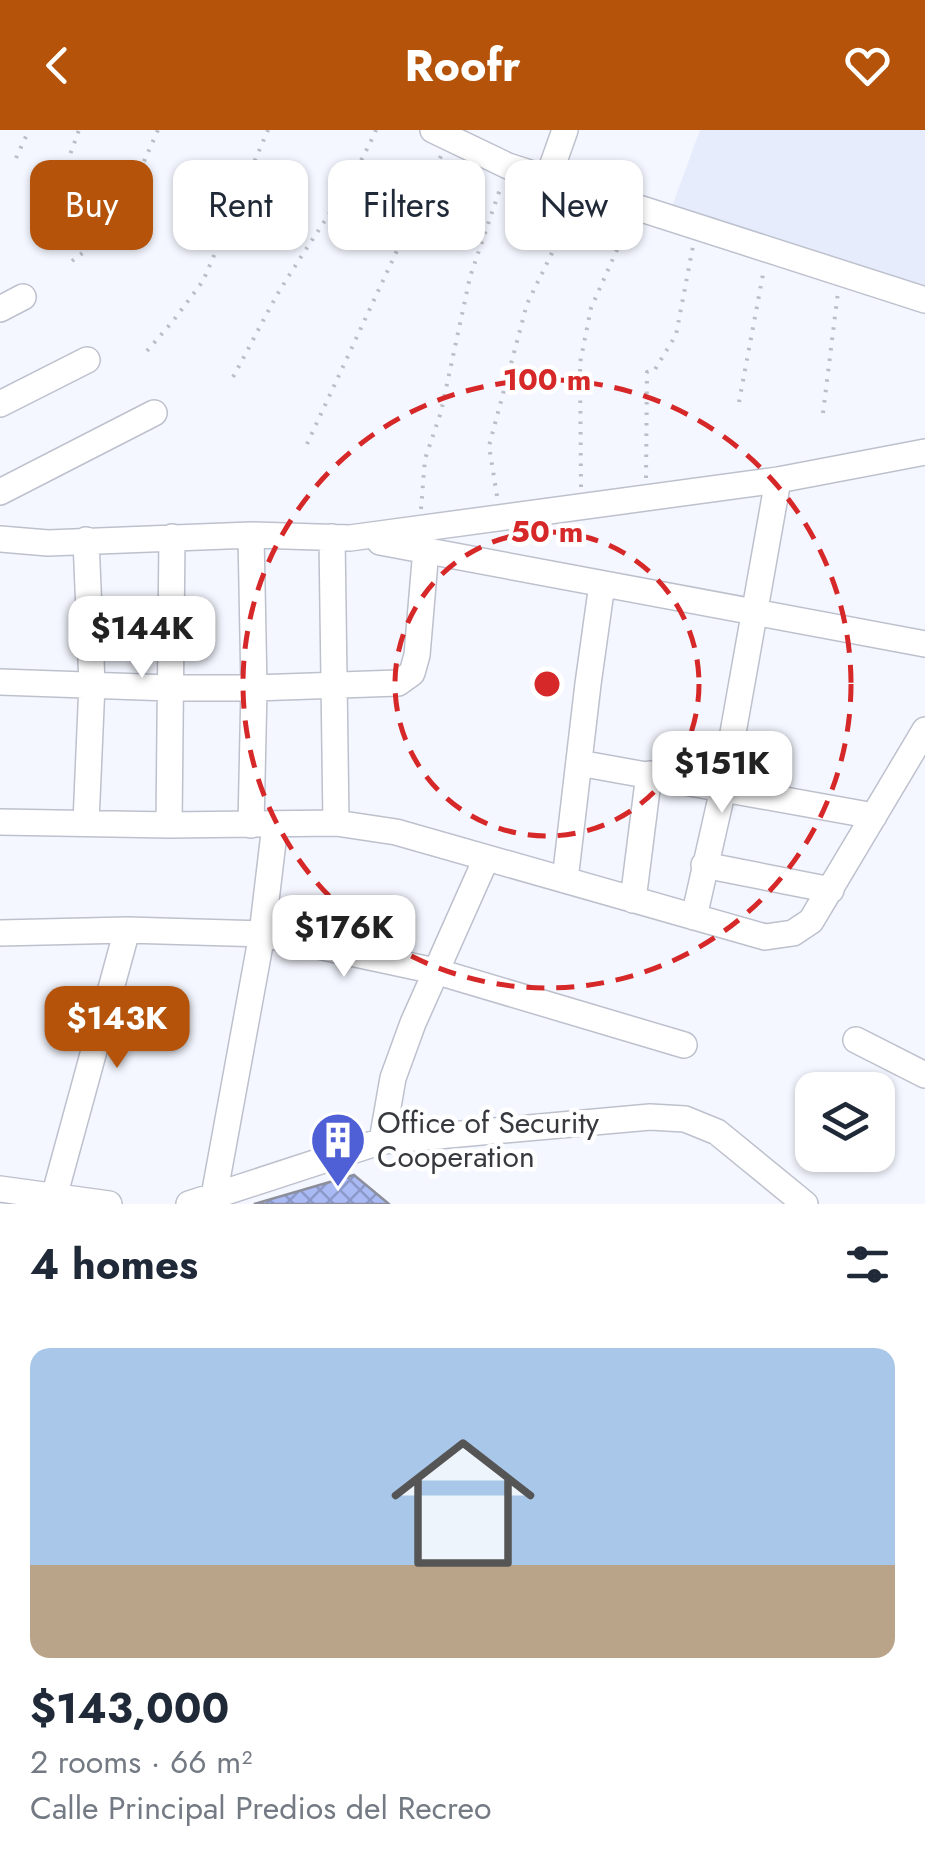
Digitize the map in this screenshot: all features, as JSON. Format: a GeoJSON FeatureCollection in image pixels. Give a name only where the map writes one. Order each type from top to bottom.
{"type":"FeatureCollection","features":[{"type":"Feature","properties":{"kind":"street"},"geometry":{"type":"LineString","coordinates":[[554,160],[565,130]]}},
{"type":"Feature","properties":{"kind":"street"},"geometry":{"type":"LineString","coordinates":[[441,134],[505,165]]}},
{"type":"Feature","properties":{"kind":"street"},"geometry":{"type":"LineString","coordinates":[[643,209],[925,300]]}},
{"type":"Feature","properties":{"kind":"street"},"geometry":{"type":"LineString","coordinates":[[0,404],[87,360]]}},
{"type":"Feature","properties":{"kind":"street"},"geometry":{"type":"LineString","coordinates":[[0,492],[154,413]]}},
{"type":"Feature","properties":{"kind":"street"},"geometry":{"type":"LineString","coordinates":[[423,539],[500,518],[778,480],[925,452]]}},
{"type":"Feature","properties":{"kind":"street"},"geometry":{"type":"LineString","coordinates":[[694,917],[722,789],[778,480]]}},
{"type":"Feature","properties":{"kind":"street"},"geometry":{"type":"LineString","coordinates":[[0,540],[48,543],[251,535],[423,539],[602,584],[925,644]]}},
{"type":"Feature","properties":{"kind":"street"},"geometry":{"type":"LineString","coordinates":[[202,1200],[262,934],[263,825],[254,688],[251,535]]}},
{"type":"Feature","properties":{"kind":"street"},"geometry":{"type":"LineString","coordinates":[[336,822],[334,686],[341,537]]}},
{"type":"Feature","properties":{"kind":"street"},"geometry":{"type":"LineString","coordinates":[[169,826],[172,538]]}},
{"type":"Feature","properties":{"kind":"street"},"geometry":{"type":"LineString","coordinates":[[0,682],[170,688],[398,683],[412,673],[417,655],[423,539]]}},
{"type":"Feature","properties":{"kind":"street"},"geometry":{"type":"LineString","coordinates":[[86,540],[92,684],[86,822]]}},
{"type":"Feature","properties":{"kind":"street"},"geometry":{"type":"LineString","coordinates":[[564,880],[602,584]]}},
{"type":"Feature","properties":{"kind":"street"},"geometry":{"type":"LineString","coordinates":[[0,822],[169,826],[336,822],[396,832],[765,937],[793,933],[811,921],[925,730]]}},
{"type":"Feature","properties":{"kind":"street"},"geometry":{"type":"LineString","coordinates":[[578,763],[874,816]]}},
{"type":"Feature","properties":{"kind":"street"},"geometry":{"type":"LineString","coordinates":[[633,900],[648,774]]}},
{"type":"Feature","properties":{"kind":"street"},"geometry":{"type":"LineString","coordinates":[[382,1141],[393,1078],[435,971],[486,859]]}},
{"type":"Feature","properties":{"kind":"street"},"geometry":{"type":"LineString","coordinates":[[704,865],[831,890]]}},
{"type":"Feature","properties":{"kind":"street"},"geometry":{"type":"LineString","coordinates":[[54,1197],[127,930]]}},
{"type":"Feature","properties":{"kind":"street"},"geometry":{"type":"LineString","coordinates":[[0,933],[127,930],[262,934],[435,971],[684,1044]]}},
{"type":"Feature","properties":{"kind":"street"},"geometry":{"type":"LineString","coordinates":[[856,1040],[925,1075]]}},
{"type":"Feature","properties":{"kind":"street"},"geometry":{"type":"LineString","coordinates":[[202,1200],[382,1141],[650,1117],[685,1119],[717,1132],[804,1204]]}},
{"type":"Feature","properties":{"kind":"street"},"geometry":{"type":"LineString","coordinates":[[0,1190],[108,1204]]}},
{"type":"Feature","properties":{"kind":"path"},"geometry":{"type":"LineString","coordinates":[[16,158],[28,130]]}},
{"type":"Feature","properties":{"kind":"path"},"geometry":{"type":"LineString","coordinates":[[67,160],[79,130]]}},
{"type":"Feature","properties":{"kind":"path"},"geometry":{"type":"LineString","coordinates":[[72,260],[105,236],[121,213],[158,130]]}},
{"type":"Feature","properties":{"kind":"path"},"geometry":{"type":"LineString","coordinates":[[147,351],[203,280],[268,130]]}},
{"type":"Feature","properties":{"kind":"path"},"geometry":{"type":"LineString","coordinates":[[233,376],[376,130]]}},
{"type":"Feature","properties":{"kind":"path"},"geometry":{"type":"LineString","coordinates":[[306,444],[441,134]]}},
{"type":"Feature","properties":{"kind":"path"},"geometry":{"type":"LineString","coordinates":[[423,539],[425,459],[441,412],[470,277],[505,175]]}},
{"type":"Feature","properties":{"kind":"path"},"geometry":{"type":"LineString","coordinates":[[646,498],[647,372],[654,371],[676,335],[696,226]]}},
{"type":"Feature","properties":{"kind":"path"},"geometry":{"type":"LineString","coordinates":[[500,518],[489,446],[527,304],[554,250]]}},
{"type":"Feature","properties":{"kind":"path"},"geometry":{"type":"LineString","coordinates":[[582,507],[580,363],[591,308],[617,250]]}},
{"type":"Feature","properties":{"kind":"path"},"geometry":{"type":"LineString","coordinates":[[739,402],[767,250]]}},
{"type":"Feature","properties":{"kind":"path"},"geometry":{"type":"LineString","coordinates":[[823,412],[840,273]]}},
{"type":"Feature","properties":{"kind":"shaded area"},"geometry":{"type":"Polygon","coordinates":[[[700,130],[925,130],[925,292],[671,209],[700,130]]]}},
{"type":"Feature","properties":{"kind":"building","name":"Office of Security Cooperation"},"geometry":{"type":"Polygon","coordinates":[[[354,1175],[389,1204],[254,1204],[354,1175]]]}},
{"type":"Feature","properties":{"kind":"place","name":"Office of Security Cooperation"},"geometry":{"type":"Point","coordinates":[338,1189]}}]}
